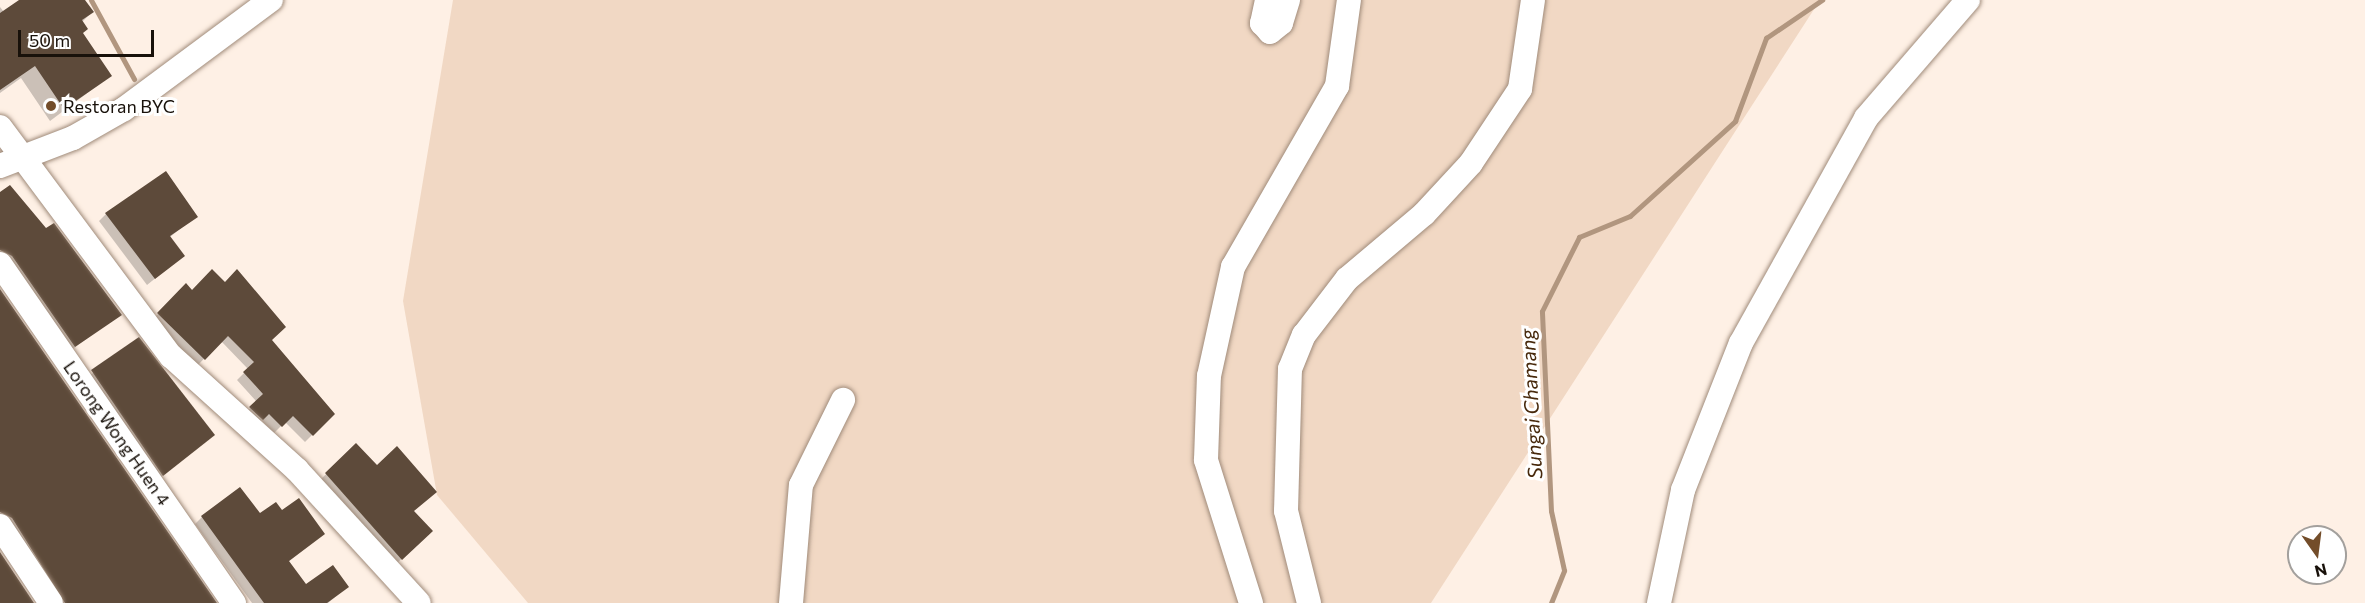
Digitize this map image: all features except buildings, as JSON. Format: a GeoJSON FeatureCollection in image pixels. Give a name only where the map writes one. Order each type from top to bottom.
{"type":"FeatureCollection","features":[{"type":"Feature","properties":{"kind":"street"},"geometry":{"type":"LineString","coordinates":[[11,162],[124,109],[271,0]]}},
{"type":"Feature","properties":{"kind":"street"},"geometry":{"type":"LineString","coordinates":[[1267,0],[1262,23],[1270,32],[1281,23],[1288,0]]}},
{"type":"Feature","properties":{"kind":"street"},"geometry":{"type":"LineString","coordinates":[[1251,603],[1206,460],[1209,376],[1233,267],[1337,86],[1349,0]]}},
{"type":"Feature","properties":{"kind":"street"},"geometry":{"type":"LineString","coordinates":[[1309,603],[1286,510],[1290,369],[1304,335],[1347,279],[1424,214],[1471,163],[1520,89],[1533,0]]}},
{"type":"Feature","properties":{"kind":"street"},"geometry":{"type":"LineString","coordinates":[[1659,603],[1683,490],[1741,343],[1866,118],[1968,0]]}},
{"type":"Feature","properties":{"kind":"street"},"geometry":{"type":"LineString","coordinates":[[0,127],[11,162],[171,356],[297,470],[419,603]]}},
{"type":"Feature","properties":{"kind":"street","name":"Lorong Wong Huen 4"},"geometry":{"type":"LineString","coordinates":[[0,264],[234,603]]}},
{"type":"Feature","properties":{"kind":"street"},"geometry":{"type":"LineString","coordinates":[[791,603],[801,485],[843,400]]}},
{"type":"Feature","properties":{"kind":"street"},"geometry":{"type":"LineString","coordinates":[[0,526],[51,603]]}},
{"type":"Feature","properties":{"kind":"shaded area"},"geometry":{"type":"Polygon","coordinates":[[[453,0],[1820,0],[1431,603],[528,603],[437,495],[403,301],[453,0]]]}},
{"type":"Feature","properties":{"kind":"waterway"},"geometry":{"type":"LineString","coordinates":[[91,0],[134,79]]}},
{"type":"Feature","properties":{"kind":"waterway","name":"Sungai Chamang"},"geometry":{"type":"LineString","coordinates":[[1551,603],[1564,570],[1551,511],[1542,311],[1579,237],[1630,216],[1735,121],[1766,38],[1822,0]]}},
{"type":"Feature","properties":{"kind":"place","name":"Restoran BYC"},"geometry":{"type":"Point","coordinates":[51,106]}}]}
